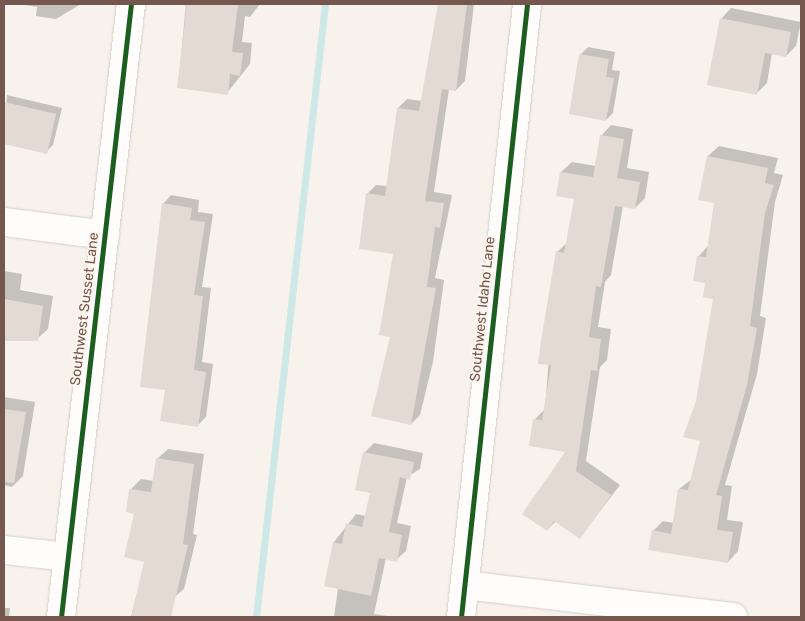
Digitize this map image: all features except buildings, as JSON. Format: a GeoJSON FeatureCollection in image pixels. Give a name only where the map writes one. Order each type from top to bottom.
{"type":"FeatureCollection","features":[{"type":"Feature","properties":{"kind":"street","name":"Southwest Susset Lane"},"geometry":{"type":"LineString","coordinates":[[61,617],[131,4]]}},
{"type":"Feature","properties":{"kind":"street","name":"Southwest Idaho Lane"},"geometry":{"type":"LineString","coordinates":[[461,617],[528,4]]}},
{"type":"Feature","properties":{"kind":"street"},"geometry":{"type":"LineString","coordinates":[[4,222],[105,235]]}},
{"type":"Feature","properties":{"kind":"street"},"geometry":{"type":"LineString","coordinates":[[4,550],[68,557]]}},
{"type":"Feature","properties":{"kind":"street"},"geometry":{"type":"LineString","coordinates":[[465,585],[733,617]]}},
{"type":"Feature","properties":{"kind":"waterway"},"geometry":{"type":"LineString","coordinates":[[256,617],[325,4]]}},
{"type":"Feature","properties":{"kind":"cycle path"},"geometry":{"type":"LineString","coordinates":[[61,617],[131,4]]}},
{"type":"Feature","properties":{"kind":"cycle path"},"geometry":{"type":"LineString","coordinates":[[461,617],[527,4]]}}]}
